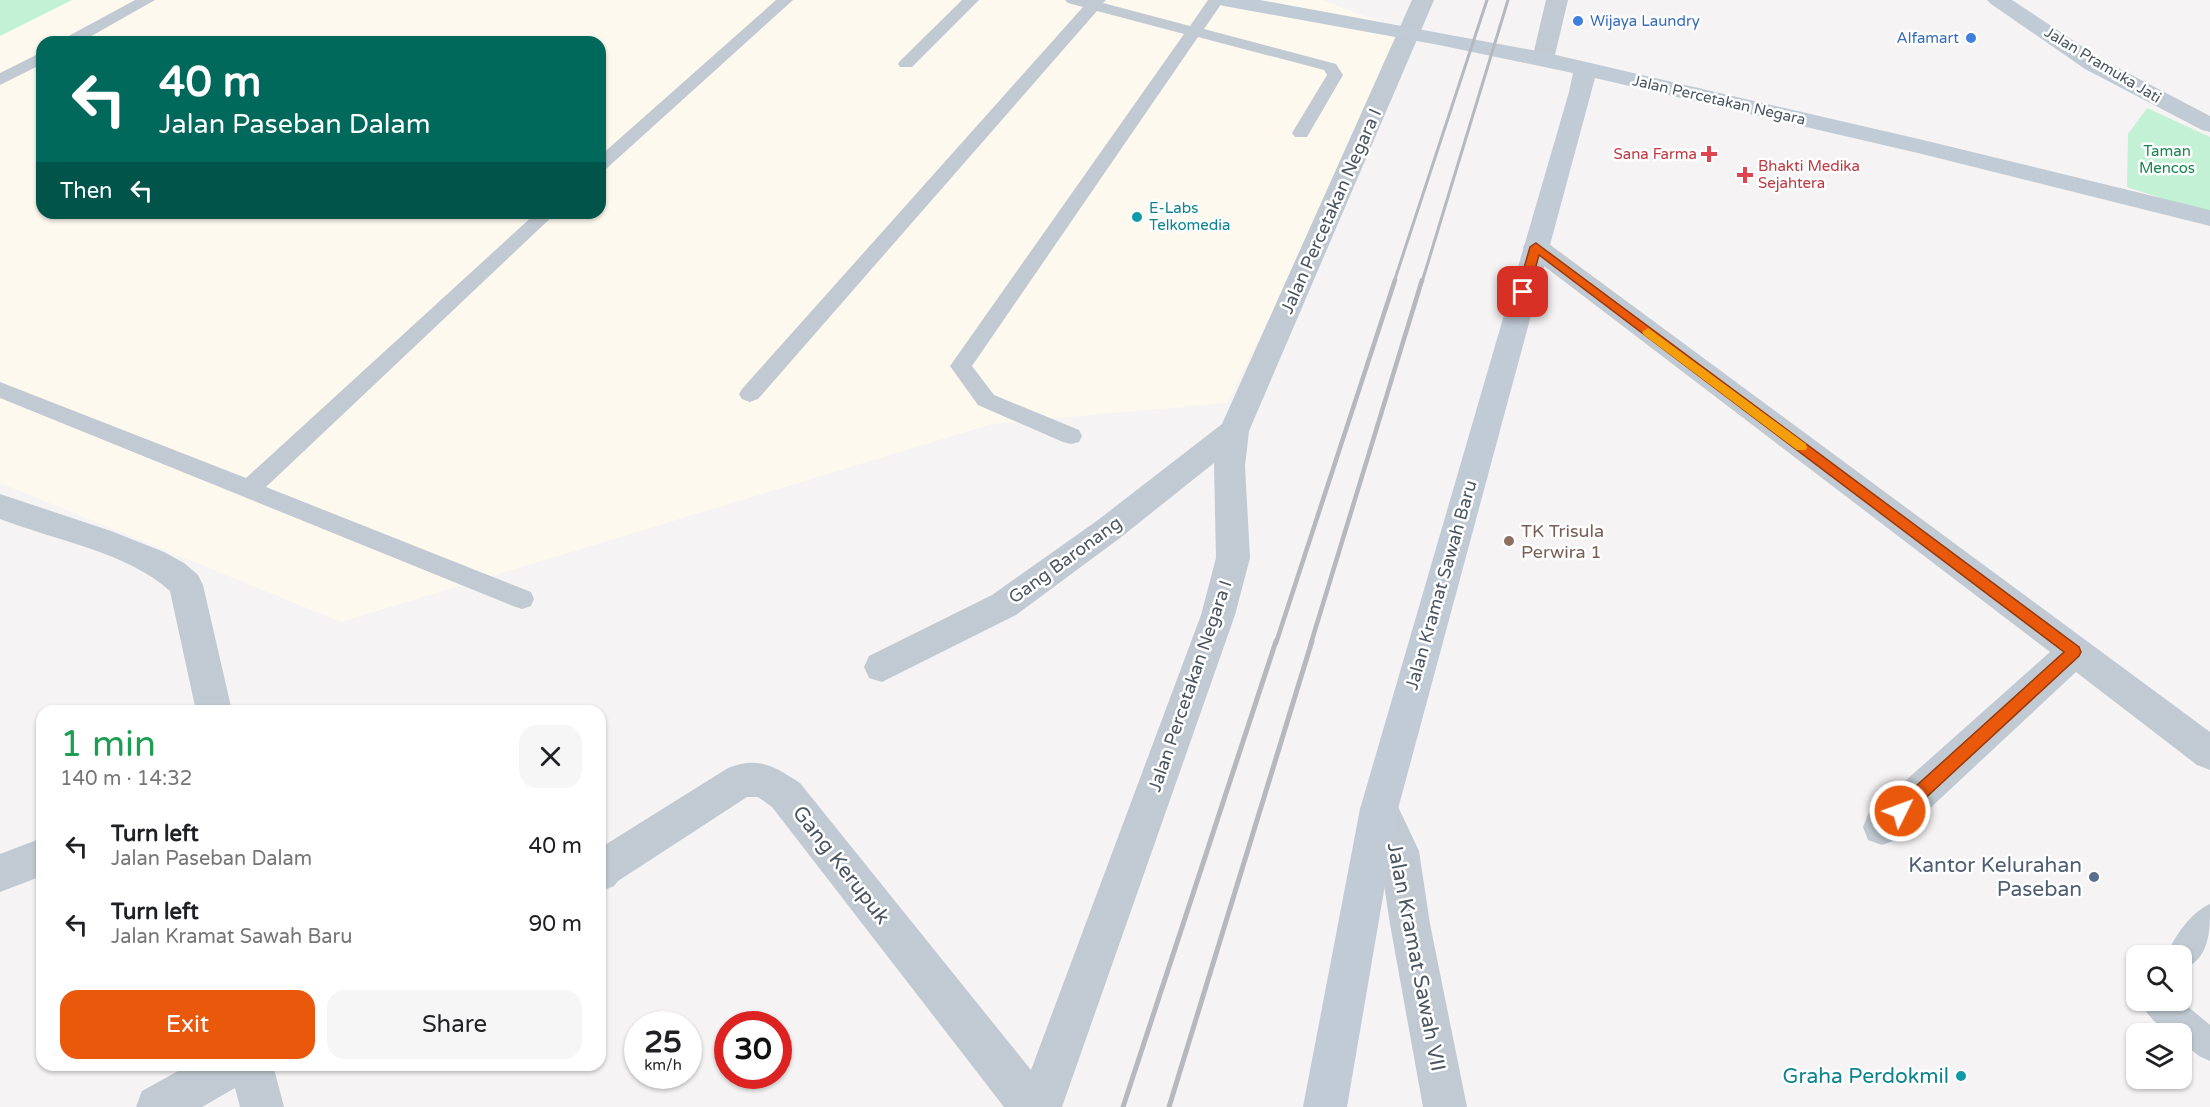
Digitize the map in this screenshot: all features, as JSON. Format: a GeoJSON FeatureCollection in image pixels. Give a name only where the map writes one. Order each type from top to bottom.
{"type":"FeatureCollection","features":[{"type":"Feature","properties":{"kind":"street","name":"Jalan Percetakan Negara"},"geometry":{"type":"LineString","coordinates":[[1224,0],[1409,32],[1543,59],[2207,215]]}},
{"type":"Feature","properties":{"kind":"street","name":"Jalan Percetakan Negara I"},"geometry":{"type":"LineString","coordinates":[[1040,1107],[1218,615],[1233,558],[1229,466],[1234,431],[1423,0]]}},
{"type":"Feature","properties":{"kind":"street"},"geometry":{"type":"LineString","coordinates":[[1543,59],[1557,0]]}},
{"type":"Feature","properties":{"kind":"street","name":"Jalan Pramuka Jati"},"geometry":{"type":"LineString","coordinates":[[1998,0],[2093,63],[2210,125]]}},
{"type":"Feature","properties":{"kind":"street","name":"Jalan Kramat Sawah Baru"},"geometry":{"type":"LineString","coordinates":[[1325,1107],[1378,809],[1581,92],[1585,69]]}},
{"type":"Feature","properties":{"kind":"street"},"geometry":{"type":"LineString","coordinates":[[1536,247],[2210,753]]}},
{"type":"Feature","properties":{"kind":"street","name":"Gang Baronang"},"geometry":{"type":"LineString","coordinates":[[882,667],[1004,605],[1109,529],[1234,431]]}},
{"type":"Feature","properties":{"kind":"street"},"geometry":{"type":"LineString","coordinates":[[4,515],[137,555],[178,575],[186,585],[213,705]]}},
{"type":"Feature","properties":{"kind":"street"},"geometry":{"type":"LineString","coordinates":[[1882,827],[2074,652]]}},
{"type":"Feature","properties":{"kind":"street","name":"Gang Kerupuk"},"geometry":{"type":"LineString","coordinates":[[606,867],[741,780],[764,780],[786,795],[1032,1107]]}},
{"type":"Feature","properties":{"kind":"street","name":"Jalan Kramat Sawah VII"},"geometry":{"type":"LineString","coordinates":[[1378,809],[1399,851],[1410,924],[1445,1107]]}},
{"type":"Feature","properties":{"kind":"street"},"geometry":{"type":"LineString","coordinates":[[0,873],[36,859]]}},
{"type":"Feature","properties":{"kind":"street"},"geometry":{"type":"LineString","coordinates":[[158,1107],[221,1071]]}},
{"type":"Feature","properties":{"kind":"street"},"geometry":{"type":"LineString","coordinates":[[253,1071],[262,1107]]}},
{"type":"Feature","properties":{"kind":"lane"},"geometry":{"type":"LineString","coordinates":[[80,36],[147,0]]}},
{"type":"Feature","properties":{"kind":"lane"},"geometry":{"type":"LineString","coordinates":[[606,160],[785,0]]}},
{"type":"Feature","properties":{"kind":"lane"},"geometry":{"type":"LineString","coordinates":[[906,64],[971,0]]}},
{"type":"Feature","properties":{"kind":"lane"},"geometry":{"type":"LineString","coordinates":[[1074,0],[1095,3],[1330,67],[1335,75],[1301,133]]}},
{"type":"Feature","properties":{"kind":"lane"},"geometry":{"type":"LineString","coordinates":[[1071,436],[986,400],[961,366],[1216,0]]}},
{"type":"Feature","properties":{"kind":"lane"},"geometry":{"type":"LineString","coordinates":[[750,394],[1095,3]]}},
{"type":"Feature","properties":{"kind":"lane"},"geometry":{"type":"LineString","coordinates":[[0,80],[36,60]]}},
{"type":"Feature","properties":{"kind":"lane"},"geometry":{"type":"LineString","coordinates":[[249,489],[541,219]]}},
{"type":"Feature","properties":{"kind":"lane"},"geometry":{"type":"LineString","coordinates":[[0,390],[522,599]]}},
{"type":"Feature","properties":{"kind":"lane"},"geometry":{"type":"LineString","coordinates":[[2190,945],[2210,919]]}},
{"type":"Feature","properties":{"kind":"lane"},"geometry":{"type":"LineString","coordinates":[[2168,1011],[2210,1045]]}},
{"type":"Feature","properties":{"kind":"shaded area"},"geometry":{"type":"Polygon","coordinates":[[[0,0],[1323,0],[1412,34],[1227,403],[992,424],[341,622],[0,483],[0,0]]]}},
{"type":"Feature","properties":{"kind":"green space"},"geometry":{"type":"Polygon","coordinates":[[[0,0],[72,0],[0,36],[0,0]]]}},
{"type":"Feature","properties":{"kind":"green space","name":"Taman Mencos"},"geometry":{"type":"Polygon","coordinates":[[[2147,108],[2210,137],[2210,214],[2127,187],[2128,134],[2147,108]]]}},
{"type":"Feature","properties":{"kind":"railway"},"geometry":{"type":"LineString","coordinates":[[1394,282],[1487,0]]}},
{"type":"Feature","properties":{"kind":"railway"},"geometry":{"type":"LineString","coordinates":[[1422,282],[1508,0]]}},
{"type":"Feature","properties":{"kind":"railway"},"geometry":{"type":"LineString","coordinates":[[1276,643],[1395,280]]}},
{"type":"Feature","properties":{"kind":"railway"},"geometry":{"type":"LineString","coordinates":[[1311,643],[1422,280]]}},
{"type":"Feature","properties":{"kind":"railway"},"geometry":{"type":"LineString","coordinates":[[1123,1107],[1276,641]]}},
{"type":"Feature","properties":{"kind":"railway"},"geometry":{"type":"LineString","coordinates":[[1169,1107],[1312,641]]}},
{"type":"Feature","properties":{"kind":"slow traffic"},"geometry":{"type":"LineString","coordinates":[[1648,332],[1801,447]]}},
{"type":"Feature","properties":{"kind":"place","name":"Wijaya Laundry"},"geometry":{"type":"Point","coordinates":[1578,21]}},
{"type":"Feature","properties":{"kind":"place","name":"Alfamart"},"geometry":{"type":"Point","coordinates":[1971,38]}},
{"type":"Feature","properties":{"kind":"place","name":"Sana Farma"},"geometry":{"type":"Point","coordinates":[1709,154]}},
{"type":"Feature","properties":{"kind":"place","name":"Bhakti Medika Sejahtera"},"geometry":{"type":"Point","coordinates":[1745,175]}},
{"type":"Feature","properties":{"kind":"place","name":"E-Labs Telkomedia"},"geometry":{"type":"Point","coordinates":[1137,217]}},
{"type":"Feature","properties":{"kind":"place","name":"TK Trisula Perwira 1"},"geometry":{"type":"Point","coordinates":[1509,541]}},
{"type":"Feature","properties":{"kind":"place","name":"Kantor Kelurahan Paseban"},"geometry":{"type":"Point","coordinates":[2094,877]}},
{"type":"Feature","properties":{"kind":"place","name":"Graha Perdokmil"},"geometry":{"type":"Point","coordinates":[1961,1076]}},
{"type":"Feature","properties":{"kind":"route"},"geometry":{"type":"LineString","coordinates":[[1523,292],[1536,247],[2074,652],[1900,811]]}}]}
